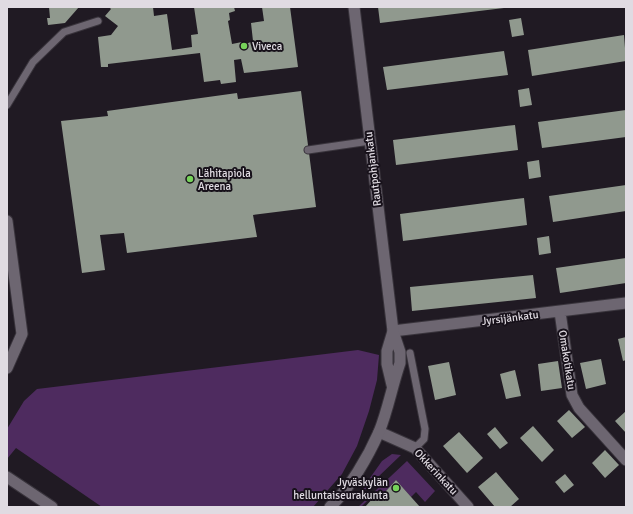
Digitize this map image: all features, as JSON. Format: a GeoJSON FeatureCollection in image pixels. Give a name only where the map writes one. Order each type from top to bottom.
{"type":"FeatureCollection","features":[{"type":"Feature","properties":{"kind":"street","name":"Rautpohjankatu"},"geometry":{"type":"LineString","coordinates":[[330,507],[360,468],[379,432],[387,408],[392,385],[387,364],[387,351],[393,332],[354,7]]}},
{"type":"Feature","properties":{"kind":"street"},"geometry":{"type":"LineString","coordinates":[[7,221],[22,334],[7,368]]}},
{"type":"Feature","properties":{"kind":"street","name":"Jyrsijänkatu"},"geometry":{"type":"LineString","coordinates":[[393,332],[626,303]]}},
{"type":"Feature","properties":{"kind":"street","name":"Omakotikatu"},"geometry":{"type":"LineString","coordinates":[[560,312],[572,395],[579,408],[626,460]]}},
{"type":"Feature","properties":{"kind":"street","name":"Okkerinkatu"},"geometry":{"type":"LineString","coordinates":[[379,432],[415,448],[468,507]]}},
{"type":"Feature","properties":{"kind":"street"},"geometry":{"type":"LineString","coordinates":[[7,477],[52,507]]}},
{"type":"Feature","properties":{"kind":"lane"},"geometry":{"type":"LineString","coordinates":[[7,105],[33,62],[64,32],[98,21]]}},
{"type":"Feature","properties":{"kind":"lane"},"geometry":{"type":"LineString","coordinates":[[308,150],[370,141]]}},
{"type":"Feature","properties":{"kind":"lane"},"geometry":{"type":"LineString","coordinates":[[410,353],[425,429],[424,439],[415,448]]}},
{"type":"Feature","properties":{"kind":"shaded area"},"geometry":{"type":"Polygon","coordinates":[[[358,350],[379,355],[377,380],[369,411],[357,446],[342,474],[313,507],[102,507],[16,448],[7,459],[7,429],[24,401],[37,389],[358,350]]]}},
{"type":"Feature","properties":{"kind":"shaded area"},"geometry":{"type":"Polygon","coordinates":[[[392,454],[401,455],[355,499],[382,461],[392,454]]]}},
{"type":"Feature","properties":{"kind":"shaded area"},"geometry":{"type":"Polygon","coordinates":[[[407,461],[435,491],[425,502],[416,492],[411,497],[396,480],[377,501],[372,496],[361,507],[358,507],[407,461]]]}},
{"type":"Feature","properties":{"kind":"building"},"geometry":{"type":"Polygon","coordinates":[[[49,7],[79,7],[65,23],[48,25],[47,18],[50,18],[49,7]]]}},
{"type":"Feature","properties":{"kind":"building","name":"Viveca"},"geometry":{"type":"Polygon","coordinates":[[[109,7],[153,7],[154,16],[167,14],[172,50],[192,47],[191,35],[198,34],[194,7],[234,7],[235,11],[229,13],[230,20],[228,21],[232,44],[242,42],[246,44],[253,41],[251,23],[264,21],[262,7],[290,7],[298,67],[244,73],[241,59],[234,60],[236,82],[221,84],[220,80],[204,82],[200,53],[108,64],[108,67],[101,67],[98,37],[111,35],[118,26],[105,16],[111,9],[109,7]]]}},
{"type":"Feature","properties":{"kind":"building"},"geometry":{"type":"Polygon","coordinates":[[[378,7],[504,7],[504,8],[380,23],[378,7]]]}},
{"type":"Feature","properties":{"kind":"building"},"geometry":{"type":"Polygon","coordinates":[[[521,18],[524,35],[512,37],[509,20],[521,18]]]}},
{"type":"Feature","properties":{"kind":"building"},"geometry":{"type":"Polygon","coordinates":[[[624,35],[626,61],[532,76],[528,50],[624,35]]]}},
{"type":"Feature","properties":{"kind":"building"},"geometry":{"type":"Polygon","coordinates":[[[504,51],[508,75],[387,90],[383,67],[504,51]]]}},
{"type":"Feature","properties":{"kind":"building"},"geometry":{"type":"Polygon","coordinates":[[[529,88],[532,105],[520,107],[518,90],[529,88]]]}},
{"type":"Feature","properties":{"kind":"building","name":"Lähitapiola Areena"},"geometry":{"type":"Polygon","coordinates":[[[301,91],[316,207],[253,215],[257,237],[127,253],[124,233],[100,235],[105,270],[82,273],[61,121],[108,116],[107,111],[237,93],[238,99],[301,91]]]}},
{"type":"Feature","properties":{"kind":"building"},"geometry":{"type":"Polygon","coordinates":[[[626,110],[626,137],[542,148],[538,122],[626,110]]]}},
{"type":"Feature","properties":{"kind":"building"},"geometry":{"type":"Polygon","coordinates":[[[515,125],[518,150],[396,165],[393,140],[515,125]]]}},
{"type":"Feature","properties":{"kind":"building"},"geometry":{"type":"Polygon","coordinates":[[[539,160],[541,177],[529,179],[527,162],[539,160]]]}},
{"type":"Feature","properties":{"kind":"building"},"geometry":{"type":"Polygon","coordinates":[[[626,185],[626,211],[553,222],[549,196],[626,185]]]}},
{"type":"Feature","properties":{"kind":"building"},"geometry":{"type":"Polygon","coordinates":[[[524,198],[527,225],[403,241],[400,214],[524,198]]]}},
{"type":"Feature","properties":{"kind":"building"},"geometry":{"type":"Polygon","coordinates":[[[549,236],[551,253],[539,255],[537,238],[549,236]]]}},
{"type":"Feature","properties":{"kind":"building"},"geometry":{"type":"Polygon","coordinates":[[[626,258],[626,283],[560,293],[556,268],[626,258]]]}},
{"type":"Feature","properties":{"kind":"building"},"geometry":{"type":"Polygon","coordinates":[[[533,275],[536,298],[412,311],[410,287],[533,275]]]}},
{"type":"Feature","properties":{"kind":"building"},"geometry":{"type":"Polygon","coordinates":[[[626,337],[626,360],[623,361],[618,339],[626,337]]]}},
{"type":"Feature","properties":{"kind":"building"},"geometry":{"type":"Polygon","coordinates":[[[601,359],[606,384],[586,389],[580,363],[601,359]]]}},
{"type":"Feature","properties":{"kind":"building"},"geometry":{"type":"Polygon","coordinates":[[[558,361],[562,388],[541,391],[538,364],[558,361]]]}},
{"type":"Feature","properties":{"kind":"building"},"geometry":{"type":"Polygon","coordinates":[[[449,362],[456,395],[435,400],[428,366],[449,362]]]}},
{"type":"Feature","properties":{"kind":"building"},"geometry":{"type":"Polygon","coordinates":[[[515,370],[521,396],[506,399],[500,374],[515,370]]]}},
{"type":"Feature","properties":{"kind":"building"},"geometry":{"type":"Polygon","coordinates":[[[569,410],[585,427],[572,438],[557,421],[569,410]]]}},
{"type":"Feature","properties":{"kind":"building"},"geometry":{"type":"Polygon","coordinates":[[[626,411],[626,433],[615,421],[626,411]]]}},
{"type":"Feature","properties":{"kind":"building"},"geometry":{"type":"Polygon","coordinates":[[[533,426],[554,450],[542,462],[520,438],[533,426]]]}},
{"type":"Feature","properties":{"kind":"building"},"geometry":{"type":"Polygon","coordinates":[[[495,427],[508,443],[500,449],[487,434],[495,427]]]}},
{"type":"Feature","properties":{"kind":"building"},"geometry":{"type":"Polygon","coordinates":[[[459,432],[483,458],[467,473],[443,446],[459,432]]]}},
{"type":"Feature","properties":{"kind":"building"},"geometry":{"type":"Polygon","coordinates":[[[605,450],[619,465],[605,478],[592,463],[605,450]]]}},
{"type":"Feature","properties":{"kind":"building"},"geometry":{"type":"Polygon","coordinates":[[[496,472],[519,499],[510,507],[495,507],[478,487],[496,472]]]}},
{"type":"Feature","properties":{"kind":"building"},"geometry":{"type":"Polygon","coordinates":[[[565,474],[574,485],[564,493],[555,482],[565,474]]]}},
{"type":"Feature","properties":{"kind":"building","name":"Jyväskylän helluntaiseurakunta"},"geometry":{"type":"Polygon","coordinates":[[[396,480],[420,507],[365,507],[374,497],[377,501],[396,480]]]}},
{"type":"Feature","properties":{"kind":"place","name":"Viveca"},"geometry":{"type":"Point","coordinates":[244,46]}},
{"type":"Feature","properties":{"kind":"place","name":"Lähitapiola Areena"},"geometry":{"type":"Point","coordinates":[190,179]}},
{"type":"Feature","properties":{"kind":"place","name":"Jyväskylän helluntaiseurakunta"},"geometry":{"type":"Point","coordinates":[396,488]}}]}
